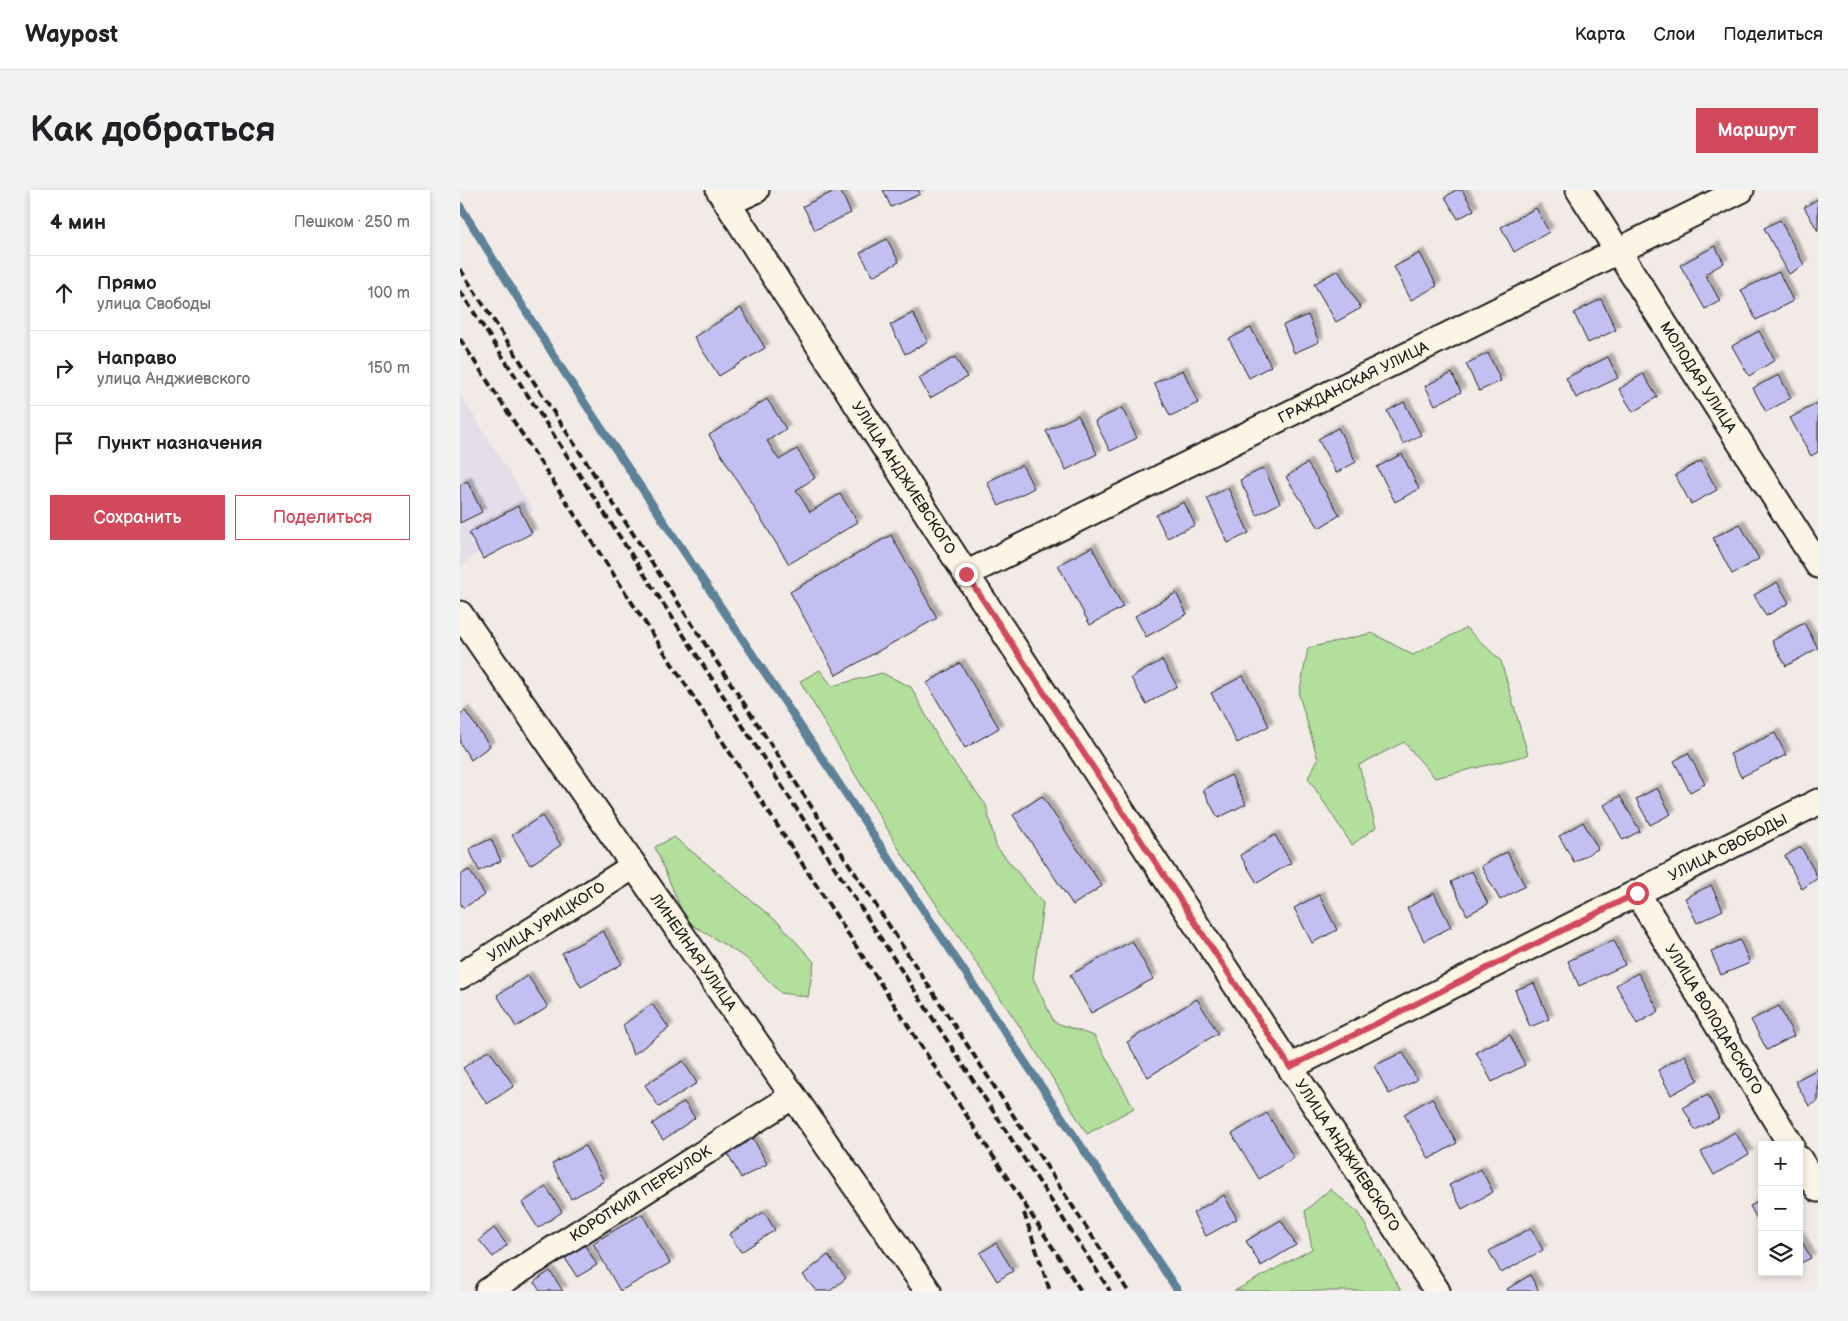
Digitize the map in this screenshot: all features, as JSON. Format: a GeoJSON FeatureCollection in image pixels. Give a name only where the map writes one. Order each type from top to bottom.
{"type":"FeatureCollection","features":[{"type":"Feature","properties":{"kind":"street"},"geometry":{"type":"LineString","coordinates":[[724,197],[756,190]]}},
{"type":"Feature","properties":{"kind":"street","name":"МОЛОДАЯ УЛИЦА"},"geometry":{"type":"LineString","coordinates":[[1579,190],[1818,565]]}},
{"type":"Feature","properties":{"kind":"street","name":"ГРАЖДАНСКАЯ УЛИЦА"},"geometry":{"type":"LineString","coordinates":[[966,574],[1741,190]]}},
{"type":"Feature","properties":{"kind":"street","name":"УЛИЦА АНДЖИЕВСКОГО"},"geometry":{"type":"LineString","coordinates":[[724,197],[966,574],[1437,1291]]}},
{"type":"Feature","properties":{"kind":"street","name":"ЛИНЕЙНАЯ УЛИЦА"},"geometry":{"type":"LineString","coordinates":[[460,614],[928,1291]]}},
{"type":"Feature","properties":{"kind":"street","name":"УЛИЦА СВОБОДЫ"},"geometry":{"type":"LineString","coordinates":[[1290,1067],[1818,802]]}},
{"type":"Feature","properties":{"kind":"street","name":"УЛИЦА УРИЦКОГО"},"geometry":{"type":"LineString","coordinates":[[460,976],[634,866]]}},
{"type":"Feature","properties":{"kind":"street","name":"УЛИЦА ВОЛОДАРСКОГО"},"geometry":{"type":"LineString","coordinates":[[1637,893],[1789,1141]]}},
{"type":"Feature","properties":{"kind":"street","name":"КОРОТКИЙ ПЕРЕУЛОК"},"geometry":{"type":"LineString","coordinates":[[488,1291],[793,1096]]}},
{"type":"Feature","properties":{"kind":"street"},"geometry":{"type":"LineString","coordinates":[[1803,1165],[1818,1189]]}},
{"type":"Feature","properties":{"kind":"shaded area"},"geometry":{"type":"Polygon","coordinates":[[[460,394],[533,510],[460,567],[460,394]]]}},
{"type":"Feature","properties":{"kind":"green space"},"geometry":{"type":"Polygon","coordinates":[[[1466,628],[1501,661],[1528,755],[1435,778],[1404,742],[1359,765],[1376,827],[1352,845],[1308,778],[1318,759],[1299,695],[1308,648],[1372,633],[1413,655],[1466,628]]]}},
{"type":"Feature","properties":{"kind":"green space"},"geometry":{"type":"Polygon","coordinates":[[[820,670],[832,686],[882,673],[911,687],[945,751],[986,805],[996,846],[1043,903],[1033,978],[1054,1022],[1094,1036],[1134,1108],[1087,1134],[1027,1037],[902,854],[800,681],[820,670]]]}},
{"type":"Feature","properties":{"kind":"green space"},"geometry":{"type":"Polygon","coordinates":[[[674,837],[780,924],[814,962],[808,997],[781,993],[746,958],[686,921],[655,847],[674,837]]]}},
{"type":"Feature","properties":{"kind":"green space"},"geometry":{"type":"Polygon","coordinates":[[[1330,1189],[1359,1213],[1401,1291],[1234,1291],[1312,1249],[1305,1211],[1330,1189]]]}},
{"type":"Feature","properties":{"kind":"building"},"geometry":{"type":"Polygon","coordinates":[[[840,190],[851,213],[815,230],[803,206],[840,190]]]}},
{"type":"Feature","properties":{"kind":"building"},"geometry":{"type":"Polygon","coordinates":[[[883,190],[918,190],[920,194],[891,207],[883,190]]]}},
{"type":"Feature","properties":{"kind":"building"},"geometry":{"type":"Polygon","coordinates":[[[1456,190],[1462,190],[1474,210],[1458,219],[1445,197],[1456,190]]]}},
{"type":"Feature","properties":{"kind":"building"},"geometry":{"type":"Polygon","coordinates":[[[1818,199],[1818,231],[1804,207],[1818,199]]]}},
{"type":"Feature","properties":{"kind":"building"},"geometry":{"type":"Polygon","coordinates":[[[1536,208],[1549,232],[1514,252],[1501,227],[1536,208]]]}},
{"type":"Feature","properties":{"kind":"building"},"geometry":{"type":"Polygon","coordinates":[[[1780,220],[1804,265],[1789,274],[1764,228],[1780,220]]]}},
{"type":"Feature","properties":{"kind":"building"},"geometry":{"type":"Polygon","coordinates":[[[887,239],[899,262],[873,276],[860,253],[887,239]]]}},
{"type":"Feature","properties":{"kind":"building"},"geometry":{"type":"Polygon","coordinates":[[[1715,246],[1724,263],[1705,274],[1720,301],[1705,309],[1680,265],[1715,246]]]}},
{"type":"Feature","properties":{"kind":"building"},"geometry":{"type":"Polygon","coordinates":[[[1420,253],[1437,286],[1411,300],[1394,267],[1420,253]]]}},
{"type":"Feature","properties":{"kind":"building"},"geometry":{"type":"Polygon","coordinates":[[[1338,270],[1361,308],[1336,322],[1314,284],[1338,270]]]}},
{"type":"Feature","properties":{"kind":"building"},"geometry":{"type":"Polygon","coordinates":[[[1779,272],[1793,301],[1756,320],[1741,290],[1779,272]]]}},
{"type":"Feature","properties":{"kind":"building"},"geometry":{"type":"Polygon","coordinates":[[[1601,299],[1616,330],[1588,343],[1574,313],[1601,299]]]}},
{"type":"Feature","properties":{"kind":"building"},"geometry":{"type":"Polygon","coordinates":[[[741,308],[765,348],[719,376],[694,337],[741,308]]]}},
{"type":"Feature","properties":{"kind":"building"},"geometry":{"type":"Polygon","coordinates":[[[913,313],[928,342],[905,354],[890,325],[913,313]]]}},
{"type":"Feature","properties":{"kind":"building"},"geometry":{"type":"Polygon","coordinates":[[[1308,315],[1319,342],[1294,353],[1283,325],[1308,315]]]}},
{"type":"Feature","properties":{"kind":"building"},"geometry":{"type":"Polygon","coordinates":[[[1251,328],[1271,366],[1249,378],[1229,339],[1251,328]]]}},
{"type":"Feature","properties":{"kind":"building"},"geometry":{"type":"Polygon","coordinates":[[[1759,331],[1775,360],[1749,376],[1732,346],[1759,331]]]}},
{"type":"Feature","properties":{"kind":"building"},"geometry":{"type":"Polygon","coordinates":[[[1488,353],[1501,381],[1479,391],[1466,364],[1488,353]]]}},
{"type":"Feature","properties":{"kind":"building"},"geometry":{"type":"Polygon","coordinates":[[[955,357],[967,377],[930,398],[919,378],[955,357]]]}},
{"type":"Feature","properties":{"kind":"building"},"geometry":{"type":"Polygon","coordinates":[[[1608,357],[1618,378],[1576,398],[1566,378],[1608,357]]]}},
{"type":"Feature","properties":{"kind":"building"},"geometry":{"type":"Polygon","coordinates":[[[1183,370],[1198,403],[1170,416],[1154,383],[1183,370]]]}},
{"type":"Feature","properties":{"kind":"building"},"geometry":{"type":"Polygon","coordinates":[[[1452,373],[1461,392],[1435,405],[1425,386],[1452,373]]]}},
{"type":"Feature","properties":{"kind":"building"},"geometry":{"type":"Polygon","coordinates":[[[1643,374],[1657,397],[1633,412],[1619,389],[1643,374]]]}},
{"type":"Feature","properties":{"kind":"building"},"geometry":{"type":"Polygon","coordinates":[[[1779,375],[1791,398],[1766,412],[1753,388],[1779,375]]]}},
{"type":"Feature","properties":{"kind":"building"},"geometry":{"type":"Polygon","coordinates":[[[767,399],[786,429],[767,441],[779,460],[797,449],[815,478],[796,490],[810,512],[840,494],[858,522],[789,564],[709,435],[767,399]]]}},
{"type":"Feature","properties":{"kind":"building"},"geometry":{"type":"Polygon","coordinates":[[[1404,402],[1421,435],[1403,444],[1387,411],[1404,402]]]}},
{"type":"Feature","properties":{"kind":"building"},"geometry":{"type":"Polygon","coordinates":[[[1818,403],[1818,452],[1811,456],[1790,418],[1818,403]]]}},
{"type":"Feature","properties":{"kind":"building"},"geometry":{"type":"Polygon","coordinates":[[[1122,408],[1137,438],[1110,451],[1095,421],[1122,408]]]}},
{"type":"Feature","properties":{"kind":"building"},"geometry":{"type":"Polygon","coordinates":[[[1078,415],[1097,454],[1066,470],[1046,431],[1078,415]]]}},
{"type":"Feature","properties":{"kind":"building"},"geometry":{"type":"Polygon","coordinates":[[[1338,428],[1356,462],[1336,473],[1318,439],[1338,428]]]}},
{"type":"Feature","properties":{"kind":"building"},"geometry":{"type":"Polygon","coordinates":[[[1402,454],[1419,489],[1395,502],[1377,467],[1402,454]]]}},
{"type":"Feature","properties":{"kind":"building"},"geometry":{"type":"Polygon","coordinates":[[[1701,461],[1717,490],[1691,504],[1675,475],[1701,461]]]}},
{"type":"Feature","properties":{"kind":"building"},"geometry":{"type":"Polygon","coordinates":[[[1307,463],[1340,515],[1319,528],[1286,477],[1307,463]]]}},
{"type":"Feature","properties":{"kind":"building"},"geometry":{"type":"Polygon","coordinates":[[[1022,465],[1034,488],[999,506],[987,482],[1022,465]]]}},
{"type":"Feature","properties":{"kind":"building"},"geometry":{"type":"Polygon","coordinates":[[[1264,468],[1280,503],[1257,515],[1240,480],[1264,468]]]}},
{"type":"Feature","properties":{"kind":"building"},"geometry":{"type":"Polygon","coordinates":[[[467,481],[482,512],[460,523],[460,485],[467,481]]]}},
{"type":"Feature","properties":{"kind":"building"},"geometry":{"type":"Polygon","coordinates":[[[1228,488],[1249,533],[1228,543],[1207,498],[1228,488]]]}},
{"type":"Feature","properties":{"kind":"building"},"geometry":{"type":"Polygon","coordinates":[[[1184,502],[1195,525],[1167,538],[1156,515],[1184,502]]]}},
{"type":"Feature","properties":{"kind":"building"},"geometry":{"type":"Polygon","coordinates":[[[518,506],[532,533],[483,559],[469,533],[518,506]]]}},
{"type":"Feature","properties":{"kind":"building"},"geometry":{"type":"Polygon","coordinates":[[[1740,524],[1759,559],[1732,574],[1713,538],[1740,524]]]}},
{"type":"Feature","properties":{"kind":"building"},"geometry":{"type":"Polygon","coordinates":[[[891,535],[937,618],[836,675],[790,592],[891,535]]]}},
{"type":"Feature","properties":{"kind":"building"},"geometry":{"type":"Polygon","coordinates":[[[1092,547],[1123,607],[1090,625],[1058,565],[1092,547]]]}},
{"type":"Feature","properties":{"kind":"building"},"geometry":{"type":"Polygon","coordinates":[[[1777,582],[1789,603],[1766,616],[1754,595],[1777,582]]]}},
{"type":"Feature","properties":{"kind":"building"},"geometry":{"type":"Polygon","coordinates":[[[1176,593],[1187,614],[1146,637],[1135,616],[1176,593]]]}},
{"type":"Feature","properties":{"kind":"building"},"geometry":{"type":"Polygon","coordinates":[[[1804,623],[1818,648],[1786,666],[1772,641],[1804,623]]]}},
{"type":"Feature","properties":{"kind":"building"},"geometry":{"type":"Polygon","coordinates":[[[1162,660],[1177,686],[1146,704],[1131,678],[1162,660]]]}},
{"type":"Feature","properties":{"kind":"building"},"geometry":{"type":"Polygon","coordinates":[[[960,663],[999,728],[965,748],[927,683],[960,663]]]}},
{"type":"Feature","properties":{"kind":"building"},"geometry":{"type":"Polygon","coordinates":[[[1243,676],[1269,726],[1237,743],[1211,693],[1243,676]]]}},
{"type":"Feature","properties":{"kind":"building"},"geometry":{"type":"Polygon","coordinates":[[[465,711],[490,746],[471,760],[460,743],[460,714],[465,711]]]}},
{"type":"Feature","properties":{"kind":"building"},"geometry":{"type":"Polygon","coordinates":[[[1775,733],[1786,755],[1741,777],[1730,754],[1775,733]]]}},
{"type":"Feature","properties":{"kind":"building"},"geometry":{"type":"Polygon","coordinates":[[[1688,753],[1705,784],[1690,792],[1674,761],[1688,753]]]}},
{"type":"Feature","properties":{"kind":"building"},"geometry":{"type":"Polygon","coordinates":[[[1231,775],[1246,804],[1218,818],[1203,790],[1231,775]]]}},
{"type":"Feature","properties":{"kind":"building"},"geometry":{"type":"Polygon","coordinates":[[[1657,788],[1671,814],[1650,825],[1636,799],[1657,788]]]}},
{"type":"Feature","properties":{"kind":"building"},"geometry":{"type":"Polygon","coordinates":[[[1042,796],[1102,886],[1073,905],[1013,815],[1042,796]]]}},
{"type":"Feature","properties":{"kind":"building"},"geometry":{"type":"Polygon","coordinates":[[[1620,796],[1640,831],[1623,840],[1604,805],[1620,796]]]}},
{"type":"Feature","properties":{"kind":"building"},"geometry":{"type":"Polygon","coordinates":[[[542,816],[561,845],[530,865],[512,835],[542,816]]]}},
{"type":"Feature","properties":{"kind":"building"},"geometry":{"type":"Polygon","coordinates":[[[1583,822],[1598,849],[1574,862],[1559,836],[1583,822]]]}},
{"type":"Feature","properties":{"kind":"building"},"geometry":{"type":"Polygon","coordinates":[[[1275,835],[1291,863],[1257,883],[1240,855],[1275,835]]]}},
{"type":"Feature","properties":{"kind":"building"},"geometry":{"type":"Polygon","coordinates":[[[491,839],[501,861],[479,871],[469,849],[491,839]]]}},
{"type":"Feature","properties":{"kind":"building"},"geometry":{"type":"Polygon","coordinates":[[[1801,847],[1818,878],[1802,889],[1785,856],[1801,847]]]}},
{"type":"Feature","properties":{"kind":"building"},"geometry":{"type":"Polygon","coordinates":[[[1507,852],[1525,886],[1500,900],[1481,866],[1507,852]]]}},
{"type":"Feature","properties":{"kind":"building"},"geometry":{"type":"Polygon","coordinates":[[[469,870],[485,895],[463,908],[460,903],[460,875],[469,870]]]}},
{"type":"Feature","properties":{"kind":"building"},"geometry":{"type":"Polygon","coordinates":[[[1472,871],[1488,904],[1467,915],[1451,882],[1472,871]]]}},
{"type":"Feature","properties":{"kind":"building"},"geometry":{"type":"Polygon","coordinates":[[[1711,885],[1723,910],[1697,923],[1685,898],[1711,885]]]}},
{"type":"Feature","properties":{"kind":"building"},"geometry":{"type":"Polygon","coordinates":[[[1434,893],[1451,927],[1424,941],[1407,908],[1434,893]]]}},
{"type":"Feature","properties":{"kind":"building"},"geometry":{"type":"Polygon","coordinates":[[[1319,895],[1337,930],[1312,943],[1294,908],[1319,895]]]}},
{"type":"Feature","properties":{"kind":"building"},"geometry":{"type":"Polygon","coordinates":[[[603,931],[622,964],[581,987],[562,953],[603,931]]]}},
{"type":"Feature","properties":{"kind":"building"},"geometry":{"type":"Polygon","coordinates":[[[1614,940],[1625,965],[1579,986],[1568,961],[1614,940]]]}},
{"type":"Feature","properties":{"kind":"building"},"geometry":{"type":"Polygon","coordinates":[[[1740,940],[1750,963],[1721,975],[1711,952],[1740,940]]]}},
{"type":"Feature","properties":{"kind":"building"},"geometry":{"type":"Polygon","coordinates":[[[1132,941],[1153,979],[1091,1013],[1070,975],[1132,941]]]}},
{"type":"Feature","properties":{"kind":"building"},"geometry":{"type":"Polygon","coordinates":[[[1638,973],[1659,1011],[1637,1024],[1616,985],[1638,973]]]}},
{"type":"Feature","properties":{"kind":"building"},"geometry":{"type":"Polygon","coordinates":[[[528,976],[548,1007],[516,1027],[497,995],[528,976]]]}},
{"type":"Feature","properties":{"kind":"building"},"geometry":{"type":"Polygon","coordinates":[[[1534,983],[1549,1019],[1530,1027],[1515,990],[1534,983]]]}},
{"type":"Feature","properties":{"kind":"building"},"geometry":{"type":"Polygon","coordinates":[[[1197,999],[1218,1033],[1148,1077],[1127,1042],[1197,999]]]}},
{"type":"Feature","properties":{"kind":"building"},"geometry":{"type":"Polygon","coordinates":[[[652,1004],[669,1028],[633,1055],[623,1025],[652,1004]]]}},
{"type":"Feature","properties":{"kind":"building"},"geometry":{"type":"Polygon","coordinates":[[[1779,1006],[1794,1036],[1767,1050],[1751,1020],[1779,1006]]]}},
{"type":"Feature","properties":{"kind":"building"},"geometry":{"type":"Polygon","coordinates":[[[1510,1035],[1525,1065],[1492,1082],[1476,1052],[1510,1035]]]}},
{"type":"Feature","properties":{"kind":"building"},"geometry":{"type":"Polygon","coordinates":[[[489,1050],[514,1086],[487,1104],[463,1068],[489,1050]]]}},
{"type":"Feature","properties":{"kind":"building"},"geometry":{"type":"Polygon","coordinates":[[[1403,1052],[1417,1080],[1389,1094],[1374,1066],[1403,1052]]]}},
{"type":"Feature","properties":{"kind":"building"},"geometry":{"type":"Polygon","coordinates":[[[1685,1055],[1698,1080],[1671,1095],[1658,1070],[1685,1055]]]}},
{"type":"Feature","properties":{"kind":"building"},"geometry":{"type":"Polygon","coordinates":[[[683,1061],[697,1083],[659,1107],[645,1085],[683,1061]]]}},
{"type":"Feature","properties":{"kind":"building"},"geometry":{"type":"Polygon","coordinates":[[[1818,1069],[1818,1101],[1809,1106],[1795,1081],[1818,1069]]]}},
{"type":"Feature","properties":{"kind":"building"},"geometry":{"type":"Polygon","coordinates":[[[1708,1095],[1719,1118],[1695,1130],[1683,1107],[1708,1095]]]}},
{"type":"Feature","properties":{"kind":"building"},"geometry":{"type":"Polygon","coordinates":[[[1432,1098],[1457,1143],[1429,1159],[1404,1114],[1432,1098]]]}},
{"type":"Feature","properties":{"kind":"building"},"geometry":{"type":"Polygon","coordinates":[[[684,1102],[695,1118],[663,1140],[652,1124],[684,1102]]]}},
{"type":"Feature","properties":{"kind":"building"},"geometry":{"type":"Polygon","coordinates":[[[1267,1113],[1294,1158],[1259,1179],[1232,1134],[1267,1113]]]}},
{"type":"Feature","properties":{"kind":"building"},"geometry":{"type":"Polygon","coordinates":[[[1735,1132],[1749,1154],[1714,1175],[1701,1152],[1735,1132]]]}},
{"type":"Feature","properties":{"kind":"building"},"geometry":{"type":"Polygon","coordinates":[[[753,1138],[767,1164],[741,1178],[727,1152],[753,1138]]]}},
{"type":"Feature","properties":{"kind":"building"},"geometry":{"type":"Polygon","coordinates":[[[585,1146],[604,1181],[571,1199],[552,1164],[585,1146]]]}},
{"type":"Feature","properties":{"kind":"building"},"geometry":{"type":"Polygon","coordinates":[[[1481,1169],[1493,1192],[1462,1209],[1449,1185],[1481,1169]]]}},
{"type":"Feature","properties":{"kind":"building"},"geometry":{"type":"Polygon","coordinates":[[[546,1187],[562,1212],[538,1228],[522,1203],[546,1187]]]}},
{"type":"Feature","properties":{"kind":"building"},"geometry":{"type":"Polygon","coordinates":[[[1224,1195],[1237,1219],[1206,1236],[1193,1213],[1224,1195]]]}},
{"type":"Feature","properties":{"kind":"building"},"geometry":{"type":"Polygon","coordinates":[[[1758,1202],[1758,1221],[1750,1206],[1758,1202]]]}},
{"type":"Feature","properties":{"kind":"building"},"geometry":{"type":"Polygon","coordinates":[[[764,1212],[775,1230],[741,1252],[729,1234],[764,1212]]]}},
{"type":"Feature","properties":{"kind":"building"},"geometry":{"type":"Polygon","coordinates":[[[642,1214],[670,1263],[620,1291],[593,1243],[642,1214]]]}},
{"type":"Feature","properties":{"kind":"building"},"geometry":{"type":"Polygon","coordinates":[[[1281,1220],[1296,1245],[1261,1266],[1246,1241],[1281,1220]]]}},
{"type":"Feature","properties":{"kind":"building"},"geometry":{"type":"Polygon","coordinates":[[[494,1228],[507,1245],[493,1257],[479,1240],[494,1228]]]}},
{"type":"Feature","properties":{"kind":"building"},"geometry":{"type":"Polygon","coordinates":[[[1531,1228],[1543,1250],[1501,1273],[1489,1251],[1531,1228]]]}},
{"type":"Feature","properties":{"kind":"building"},"geometry":{"type":"Polygon","coordinates":[[[583,1242],[597,1265],[577,1277],[563,1255],[583,1242]]]}},
{"type":"Feature","properties":{"kind":"building"},"geometry":{"type":"Polygon","coordinates":[[[996,1243],[1013,1271],[997,1281],[980,1253],[996,1243]]]}},
{"type":"Feature","properties":{"kind":"building"},"geometry":{"type":"Polygon","coordinates":[[[1803,1243],[1811,1258],[1803,1262],[1803,1243]]]}},
{"type":"Feature","properties":{"kind":"building"},"geometry":{"type":"Polygon","coordinates":[[[828,1255],[846,1278],[830,1291],[816,1291],[803,1275],[828,1255]]]}},
{"type":"Feature","properties":{"kind":"building"},"geometry":{"type":"Polygon","coordinates":[[[550,1271],[563,1291],[540,1291],[534,1282],[550,1271]]]}},
{"type":"Feature","properties":{"kind":"building"},"geometry":{"type":"Polygon","coordinates":[[[1530,1275],[1539,1291],[1508,1291],[1507,1289],[1530,1275]]]}},
{"type":"Feature","properties":{"kind":"waterway"},"geometry":{"type":"LineString","coordinates":[[460,206],[564,372],[1178,1291]]}},
{"type":"Feature","properties":{"kind":"railway"},"geometry":{"type":"LineString","coordinates":[[460,269],[1128,1291]]}},
{"type":"Feature","properties":{"kind":"railway"},"geometry":{"type":"LineString","coordinates":[[460,291],[1110,1291]]}},
{"type":"Feature","properties":{"kind":"railway"},"geometry":{"type":"LineString","coordinates":[[460,339],[1081,1291]]}},
{"type":"Feature","properties":{"kind":"railway"},"geometry":{"type":"LineString","coordinates":[[1024,1213],[1050,1291]]}},
{"type":"Feature","properties":{"kind":"route"},"geometry":{"type":"LineString","coordinates":[[966,574],[1290,1067],[1637,893]]}}]}
